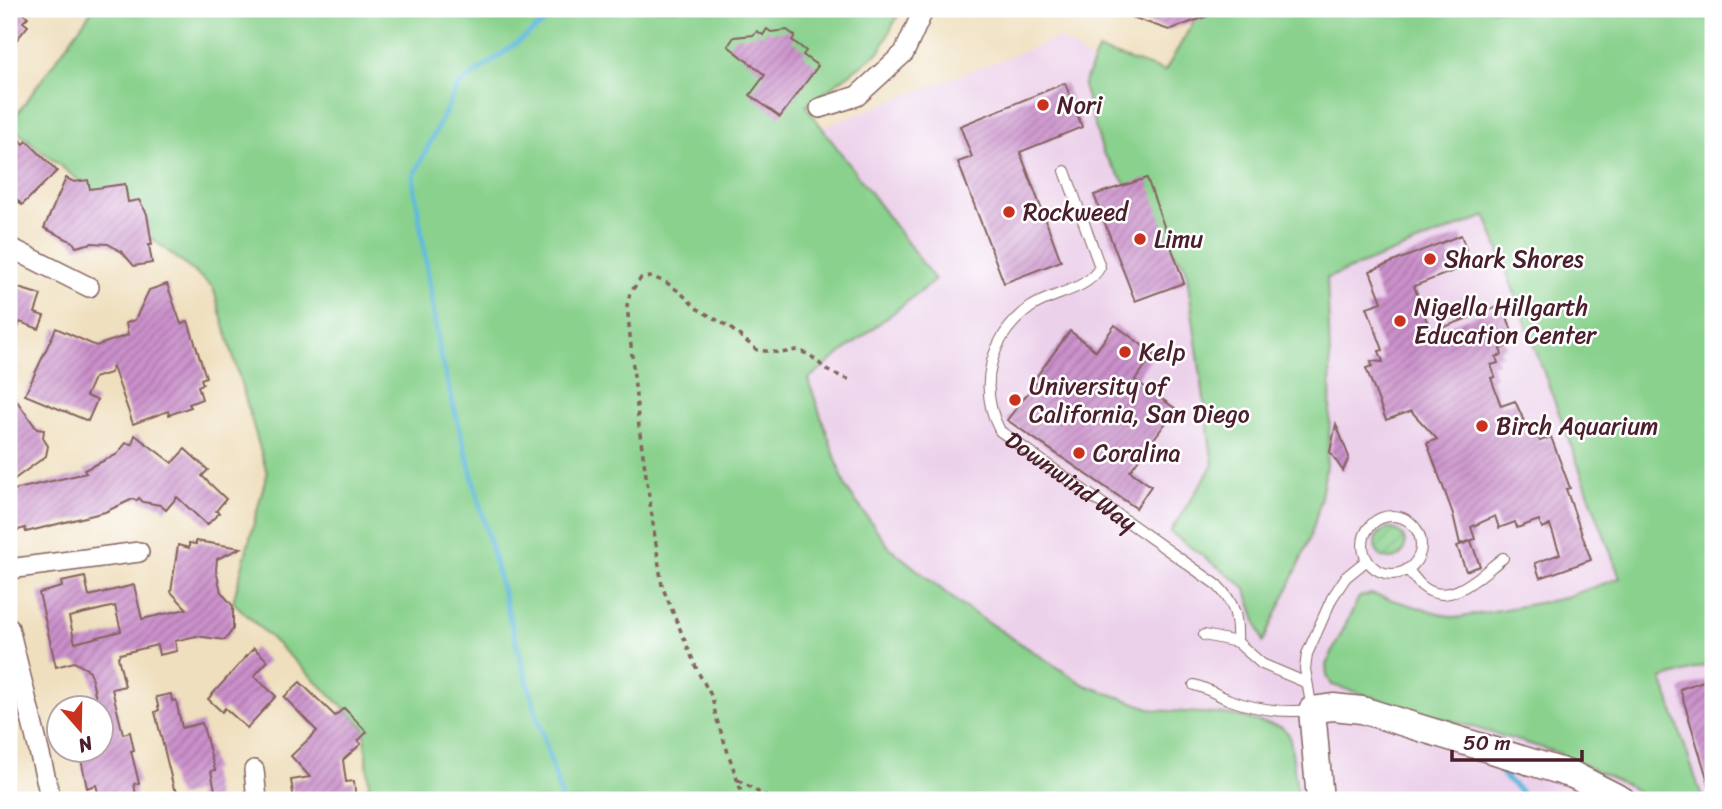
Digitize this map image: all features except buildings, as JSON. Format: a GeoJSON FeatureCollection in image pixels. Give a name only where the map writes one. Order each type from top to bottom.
{"type":"FeatureCollection","features":[{"type":"Feature","properties":{"kind":"street"},"geometry":{"type":"LineString","coordinates":[[820,108],[857,96],[904,53],[925,9]]}},
{"type":"Feature","properties":{"kind":"street"},"geometry":{"type":"LineString","coordinates":[[9,247],[89,287]]}},
{"type":"Feature","properties":{"kind":"street"},"geometry":{"type":"LineString","coordinates":[[9,569],[139,552]]}},
{"type":"Feature","properties":{"kind":"street"},"geometry":{"type":"LineString","coordinates":[[9,628],[51,800]]}},
{"type":"Feature","properties":{"kind":"street"},"geometry":{"type":"LineString","coordinates":[[1320,800],[1312,710],[1333,708],[1362,710],[1573,775],[1622,800]]}},
{"type":"Feature","properties":{"kind":"street"},"geometry":{"type":"LineString","coordinates":[[254,770],[257,800]]}},
{"type":"Feature","properties":{"kind":"lane","name":"Downwind Way"},"geometry":{"type":"LineString","coordinates":[[1065,171],[1100,267],[1093,279],[1031,307],[997,344],[989,367],[988,396],[993,416],[1000,431],[1217,585],[1235,606],[1238,621],[1237,642]]}},
{"type":"Feature","properties":{"kind":"lane"},"geometry":{"type":"LineString","coordinates":[[1389,516],[1407,520],[1419,535],[1419,554],[1407,569],[1390,573],[1381,571],[1367,560],[1364,551],[1366,532],[1379,519],[1389,516]]}},
{"type":"Feature","properties":{"kind":"lane"},"geometry":{"type":"LineString","coordinates":[[1407,569],[1424,587],[1439,592],[1455,591],[1468,587],[1503,558]]}},
{"type":"Feature","properties":{"kind":"lane"},"geometry":{"type":"LineString","coordinates":[[1194,685],[1244,703],[1288,712],[1312,710],[1305,669],[1307,654],[1332,598],[1346,577],[1367,560]]}},
{"type":"Feature","properties":{"kind":"lane"},"geometry":{"type":"LineString","coordinates":[[1204,635],[1237,642],[1262,664],[1307,683]]}},
{"type":"Feature","properties":{"kind":"path"},"geometry":{"type":"LineString","coordinates":[[744,800],[712,697],[698,672],[662,586],[639,427],[627,305],[629,293],[640,278],[653,277],[681,293],[696,308],[729,327],[757,350],[780,353],[797,350],[810,355],[828,371],[850,380]]}},
{"type":"Feature","properties":{"kind":"path"},"geometry":{"type":"LineString","coordinates":[[737,779],[772,800]]}},
{"type":"Feature","properties":{"kind":"shaded area","name":"University of California, San Diego"},"geometry":{"type":"Polygon","coordinates":[[[1216,9],[1713,9],[1713,800],[374,800],[383,707],[314,320],[1058,38],[1104,68],[1169,87],[1216,9]]]}},
{"type":"Feature","properties":{"kind":"green space"},"geometry":{"type":"Polygon","coordinates":[[[93,9],[901,9],[880,51],[806,106],[935,280],[808,379],[846,488],[890,548],[961,605],[1085,685],[1155,710],[1232,715],[1281,727],[1288,733],[1291,744],[1298,800],[366,800],[369,783],[364,727],[233,602],[267,473],[213,287],[9,125],[93,9]]]}},
{"type":"Feature","properties":{"kind":"green space"},"geometry":{"type":"Polygon","coordinates":[[[1201,9],[1708,9],[1713,49],[1713,663],[1662,679],[1703,800],[1649,800],[1629,786],[1556,752],[1332,685],[1327,676],[1326,665],[1359,597],[1371,594],[1456,618],[1560,599],[1620,578],[1486,216],[1327,278],[1330,342],[1329,440],[1320,503],[1311,534],[1263,642],[1245,587],[1170,532],[1213,465],[1186,268],[1103,153],[1083,86],[1098,50],[1165,71],[1201,9]]]}},
{"type":"Feature","properties":{"kind":"green space"},"geometry":{"type":"Polygon","coordinates":[[[1390,529],[1401,533],[1405,544],[1401,555],[1390,559],[1379,555],[1375,544],[1379,533],[1390,529]]]}},
{"type":"Feature","properties":{"kind":"waterway"},"geometry":{"type":"LineString","coordinates":[[562,800],[520,657],[440,354],[413,177],[458,86],[563,9]]}},
{"type":"Feature","properties":{"kind":"waterway"},"geometry":{"type":"LineString","coordinates":[[1497,767],[1527,800]]}},
{"type":"Feature","properties":{"kind":"place","name":"Nori"},"geometry":{"type":"Point","coordinates":[1043,105]}},
{"type":"Feature","properties":{"kind":"place","name":"Rockweed"},"geometry":{"type":"Point","coordinates":[1009,212]}},
{"type":"Feature","properties":{"kind":"place","name":"Limu"},"geometry":{"type":"Point","coordinates":[1140,239]}},
{"type":"Feature","properties":{"kind":"place","name":"Shark Shores"},"geometry":{"type":"Point","coordinates":[1430,259]}},
{"type":"Feature","properties":{"kind":"place","name":"Nigella Hillgarth Education Center"},"geometry":{"type":"Point","coordinates":[1400,321]}},
{"type":"Feature","properties":{"kind":"place","name":"Kelp"},"geometry":{"type":"Point","coordinates":[1125,352]}},
{"type":"Feature","properties":{"kind":"place","name":"University of California, San Diego"},"geometry":{"type":"Point","coordinates":[1015,400]}},
{"type":"Feature","properties":{"kind":"place","name":"Birch Aquarium"},"geometry":{"type":"Point","coordinates":[1482,426]}},
{"type":"Feature","properties":{"kind":"place","name":"Coralina"},"geometry":{"type":"Point","coordinates":[1079,453]}}]}
